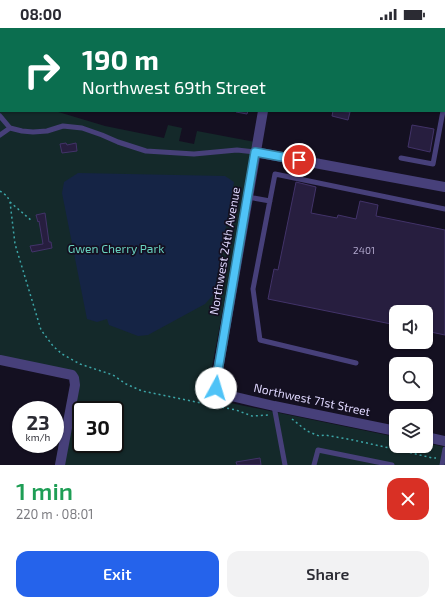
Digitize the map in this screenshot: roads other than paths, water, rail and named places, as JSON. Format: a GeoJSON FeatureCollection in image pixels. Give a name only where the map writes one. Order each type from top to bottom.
{"type":"FeatureCollection","features":[{"type":"Feature","properties":{"kind":"street","name":"Northwest 24th Avenue"},"geometry":{"type":"LineString","coordinates":[[223,394],[216,388],[217,376],[263,112]]}},
{"type":"Feature","properties":{"kind":"street"},"geometry":{"type":"LineString","coordinates":[[255,152],[445,187]]}},
{"type":"Feature","properties":{"kind":"street"},"geometry":{"type":"LineString","coordinates":[[0,360],[72,375],[74,378],[75,385],[60,465]]}},
{"type":"Feature","properties":{"kind":"street","name":"Northwest 71st Street"},"geometry":{"type":"LineString","coordinates":[[223,394],[275,411],[389,430]]}},
{"type":"Feature","properties":{"kind":"street"},"geometry":{"type":"LineString","coordinates":[[433,438],[445,441]]}},
{"type":"Feature","properties":{"kind":"lane"},"geometry":{"type":"LineString","coordinates":[[401,158],[433,164],[443,112]]}},
{"type":"Feature","properties":{"kind":"lane"},"geometry":{"type":"LineString","coordinates":[[0,116],[10,128],[22,131],[47,131],[63,126],[82,128],[146,151],[194,154],[237,150],[255,152]]}},
{"type":"Feature","properties":{"kind":"lane"},"geometry":{"type":"LineString","coordinates":[[0,135],[10,128]]}},
{"type":"Feature","properties":{"kind":"lane"},"geometry":{"type":"LineString","coordinates":[[356,363],[260,340],[253,289],[275,174],[445,209]]}},
{"type":"Feature","properties":{"kind":"lane"},"geometry":{"type":"LineString","coordinates":[[248,197],[270,201]]}},
{"type":"Feature","properties":{"kind":"lane"},"geometry":{"type":"LineString","coordinates":[[275,411],[284,465]]}},
{"type":"Feature","properties":{"kind":"lane"},"geometry":{"type":"LineString","coordinates":[[443,462],[445,449]]}},
{"type":"Feature","properties":{"kind":"lane"},"geometry":{"type":"LineString","coordinates":[[314,465],[318,450],[392,465]]}},
{"type":"Feature","properties":{"kind":"water"},"geometry":{"type":"Polygon","coordinates":[[[78,173],[225,176],[234,182],[214,294],[205,304],[148,335],[138,336],[109,325],[107,319],[97,322],[87,319],[62,193],[64,182],[78,173]]]}},
{"type":"Feature","properties":{"kind":"park label","name":"Gwen Cherry Park"},"geometry":{"type":"Point","coordinates":[116,249]}}]}
